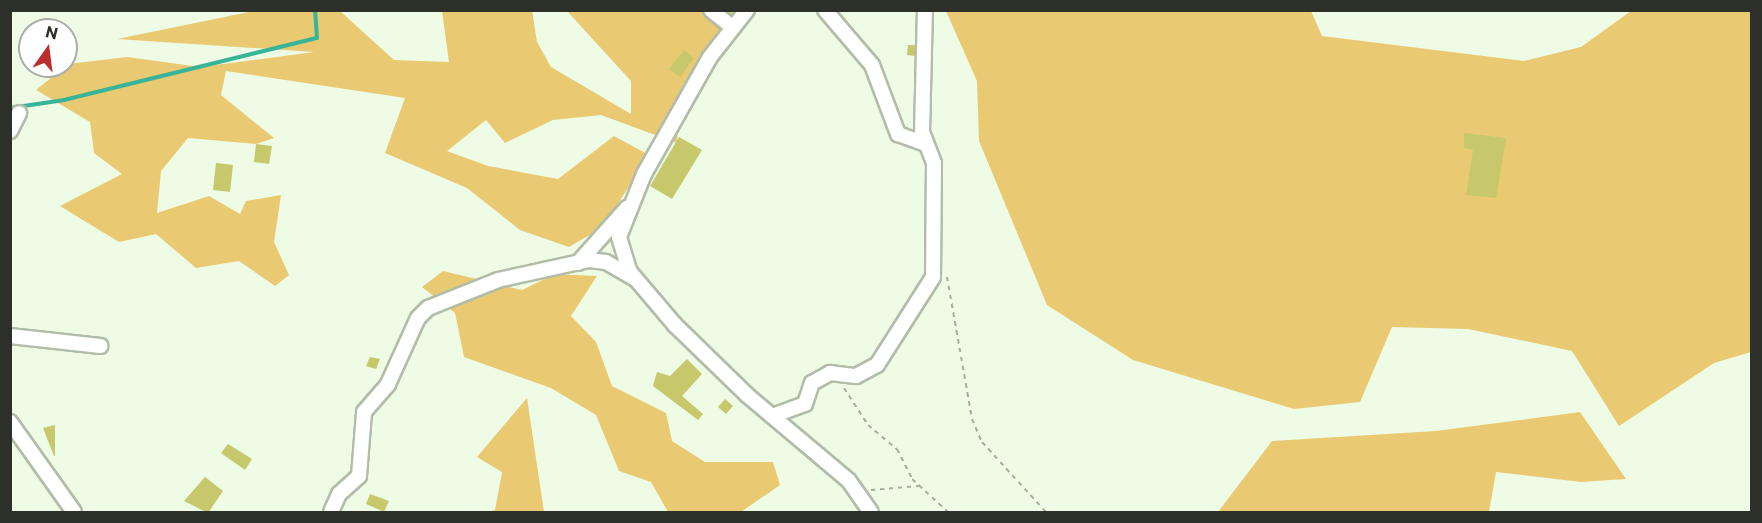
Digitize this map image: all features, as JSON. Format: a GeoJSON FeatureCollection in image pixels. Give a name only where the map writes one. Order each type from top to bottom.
{"type":"FeatureCollection","features":[{"type":"Feature","properties":{"kind":"street"},"geometry":{"type":"LineString","coordinates":[[711,10],[733,28]]}},
{"type":"Feature","properties":{"kind":"street"},"geometry":{"type":"LineString","coordinates":[[577,265],[627,208],[710,57],[747,10]]}},
{"type":"Feature","properties":{"kind":"street"},"geometry":{"type":"LineString","coordinates":[[825,10],[872,65],[898,134],[926,144]]}},
{"type":"Feature","properties":{"kind":"street"},"geometry":{"type":"LineString","coordinates":[[772,416],[805,404],[812,383],[830,373],[856,376],[877,365],[933,278],[934,163],[926,144],[925,10]]}},
{"type":"Feature","properties":{"kind":"street"},"geometry":{"type":"LineString","coordinates":[[10,131],[19,113]]}},
{"type":"Feature","properties":{"kind":"street"},"geometry":{"type":"LineString","coordinates":[[627,208],[619,237],[637,280],[675,325],[856,491],[871,513]]}},
{"type":"Feature","properties":{"kind":"street"},"geometry":{"type":"LineString","coordinates":[[331,513],[339,494],[359,476],[360,422],[400,362],[418,318],[438,303],[462,299],[498,280],[577,265],[606,262],[637,280]]}},
{"type":"Feature","properties":{"kind":"street"},"geometry":{"type":"LineString","coordinates":[[10,336],[100,346]]}},
{"type":"Feature","properties":{"kind":"street"},"geometry":{"type":"LineString","coordinates":[[10,422],[74,513]]}},
{"type":"Feature","properties":{"kind":"path"},"geometry":{"type":"LineString","coordinates":[[946,274],[972,419],[982,442],[1046,513]]}},
{"type":"Feature","properties":{"kind":"path"},"geometry":{"type":"LineString","coordinates":[[830,373],[868,425],[897,449],[919,486],[948,513]]}},
{"type":"Feature","properties":{"kind":"path"},"geometry":{"type":"LineString","coordinates":[[856,491],[919,486]]}},
{"type":"Feature","properties":{"kind":"shaded area"},"geometry":{"type":"Polygon","coordinates":[[[532,10],[537,42],[551,67],[631,114],[631,81],[567,11],[740,11],[680,98],[677,143],[601,115],[553,120],[505,143],[486,120],[447,151],[488,166],[558,179],[614,136],[649,155],[603,227],[569,247],[520,230],[467,188],[385,153],[405,98],[226,71],[221,95],[274,138],[256,144],[188,138],[161,171],[157,213],[209,196],[240,214],[246,201],[281,195],[274,242],[289,275],[275,286],[239,261],[196,268],[156,234],[119,242],[60,206],[122,174],[94,153],[90,122],[36,90],[51,78],[78,78],[78,63],[127,57],[200,67],[314,52],[117,39],[254,11],[340,11],[394,60],[449,62],[442,11],[532,10]]]}},
{"type":"Feature","properties":{"kind":"shaded area"},"geometry":{"type":"Polygon","coordinates":[[[946,11],[1311,11],[1322,36],[1524,61],[1581,47],[1631,11],[1751,11],[1751,352],[1714,363],[1619,426],[1572,351],[1468,329],[1392,327],[1360,402],[1294,409],[1133,360],[1047,305],[979,141],[977,81],[946,11]]]}},
{"type":"Feature","properties":{"kind":"shaded area"},"geometry":{"type":"Polygon","coordinates":[[[443,271],[522,290],[555,274],[597,276],[571,316],[596,342],[612,386],[666,413],[672,441],[705,462],[773,462],[780,485],[741,512],[668,512],[651,482],[619,471],[596,415],[551,388],[464,357],[455,313],[422,287],[443,271]]]}},
{"type":"Feature","properties":{"kind":"shaded area"},"geometry":{"type":"Polygon","coordinates":[[[527,398],[544,512],[487,512],[495,510],[502,472],[477,457],[527,398]]]}},
{"type":"Feature","properties":{"kind":"shaded area"},"geometry":{"type":"Polygon","coordinates":[[[1580,412],[1626,479],[1581,482],[1496,472],[1489,512],[1218,512],[1272,441],[1436,431],[1580,412]]]}},
{"type":"Feature","properties":{"kind":"building"},"geometry":{"type":"Polygon","coordinates":[[[908,45],[915,45],[915,56],[907,55],[908,45]]]}},
{"type":"Feature","properties":{"kind":"building"},"geometry":{"type":"Polygon","coordinates":[[[684,50],[694,58],[680,77],[669,69],[684,50]]]}},
{"type":"Feature","properties":{"kind":"building"},"geometry":{"type":"Polygon","coordinates":[[[1464,133],[1506,138],[1496,198],[1466,195],[1473,150],[1464,148],[1464,133]]]}},
{"type":"Feature","properties":{"kind":"building"},"geometry":{"type":"Polygon","coordinates":[[[679,137],[702,150],[672,199],[650,186],[679,137]]]}},
{"type":"Feature","properties":{"kind":"building"},"geometry":{"type":"Polygon","coordinates":[[[256,144],[272,146],[269,164],[254,162],[256,144]]]}},
{"type":"Feature","properties":{"kind":"building"},"geometry":{"type":"Polygon","coordinates":[[[216,163],[233,165],[230,192],[213,190],[216,163]]]}},
{"type":"Feature","properties":{"kind":"building"},"geometry":{"type":"Polygon","coordinates":[[[370,357],[380,359],[376,369],[366,366],[370,357]]]}},
{"type":"Feature","properties":{"kind":"building"},"geometry":{"type":"Polygon","coordinates":[[[687,359],[702,374],[682,396],[703,414],[698,420],[653,386],[657,372],[670,376],[687,359]]]}},
{"type":"Feature","properties":{"kind":"building"},"geometry":{"type":"Polygon","coordinates":[[[725,399],[733,406],[726,414],[718,407],[725,399]]]}},
{"type":"Feature","properties":{"kind":"building"},"geometry":{"type":"Polygon","coordinates":[[[55,425],[55,456],[54,456],[43,428],[55,425]]]}},
{"type":"Feature","properties":{"kind":"building"},"geometry":{"type":"Polygon","coordinates":[[[228,444],[252,459],[245,470],[221,453],[228,444]]]}},
{"type":"Feature","properties":{"kind":"building"},"geometry":{"type":"Polygon","coordinates":[[[205,477],[223,491],[208,513],[184,501],[205,477]]]}},
{"type":"Feature","properties":{"kind":"building"},"geometry":{"type":"Polygon","coordinates":[[[370,494],[389,501],[384,512],[366,504],[370,494]]]}},
{"type":"Feature","properties":{"kind":"waterway"},"geometry":{"type":"LineString","coordinates":[[10,108],[64,100],[317,38],[315,10]]}}]}
